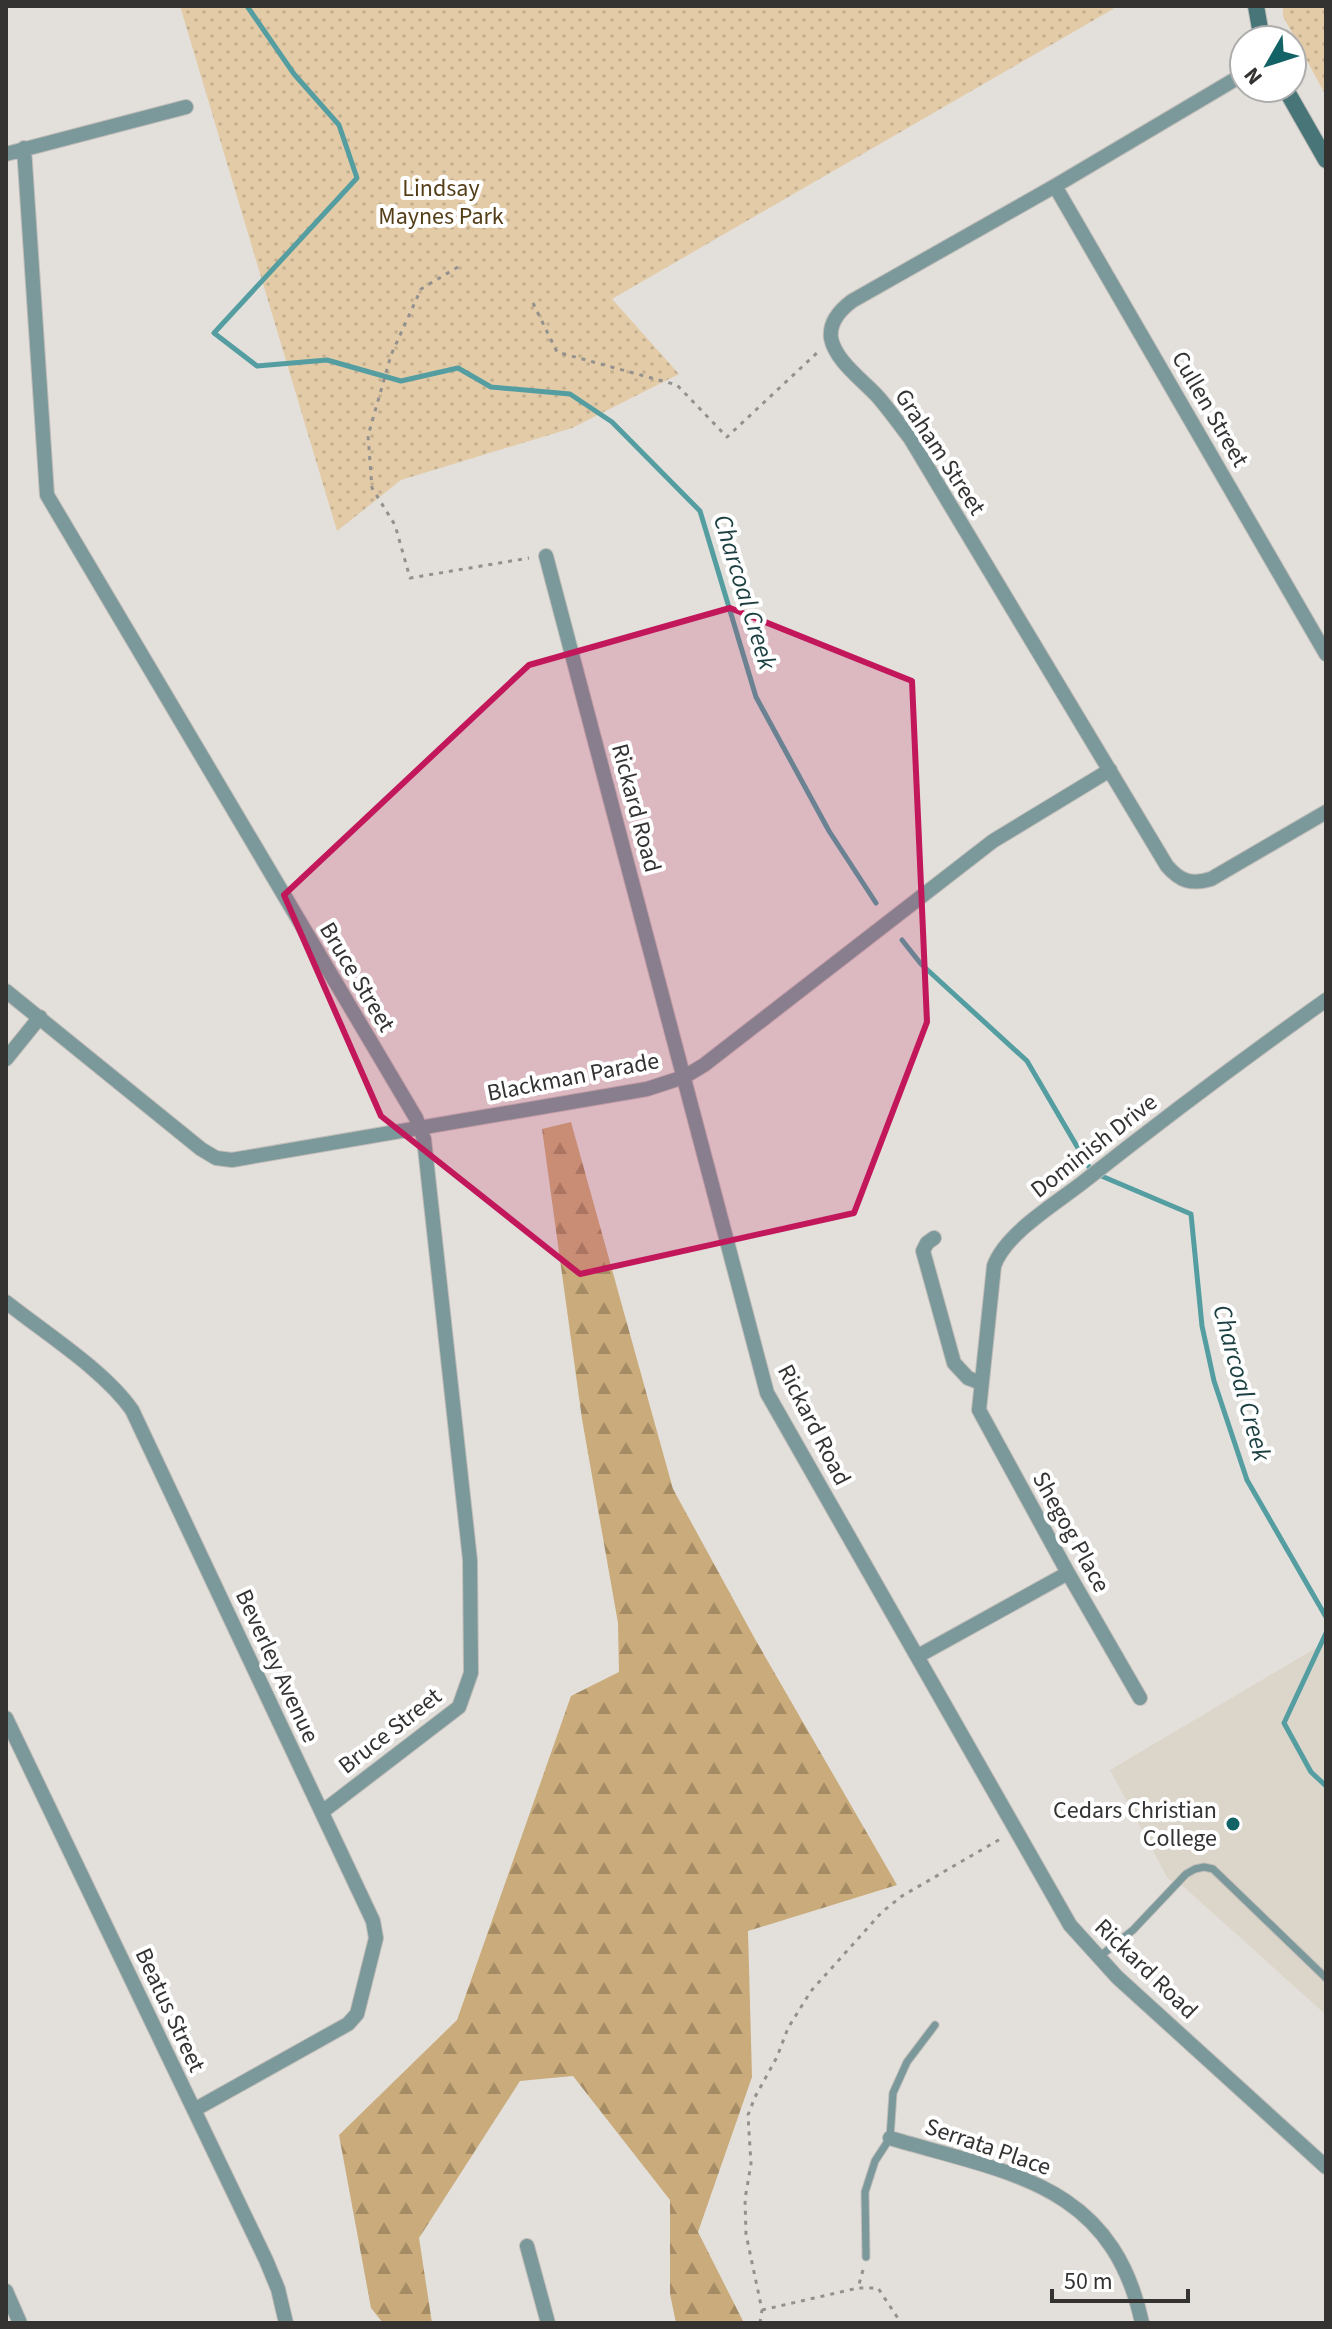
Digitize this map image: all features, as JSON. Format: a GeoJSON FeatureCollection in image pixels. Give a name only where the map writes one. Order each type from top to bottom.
{"type":"FeatureCollection","features":[{"type":"Feature","properties":{"kind":"street"},"geometry":{"type":"LineString","coordinates":[[831,339],[841,309],[852,301],[1228,83]]}},
{"type":"Feature","properties":{"kind":"street"},"geometry":{"type":"LineString","coordinates":[[1294,104],[1326,160]]}},
{"type":"Feature","properties":{"kind":"street"},"geometry":{"type":"LineString","coordinates":[[6,154],[186,107]]}},
{"type":"Feature","properties":{"kind":"street","name":"Bruce Street"},"geometry":{"type":"LineString","coordinates":[[24,148],[47,495],[420,1127],[424,1139],[470,1560],[471,1673],[459,1707],[322,1812]]}},
{"type":"Feature","properties":{"kind":"street","name":"Cullen Street"},"geometry":{"type":"LineString","coordinates":[[1055,186],[1326,654]]}},
{"type":"Feature","properties":{"kind":"street","name":"Graham Street"},"geometry":{"type":"LineString","coordinates":[[831,339],[842,359],[910,438],[1176,877],[1188,882],[1211,879],[1326,812]]}},
{"type":"Feature","properties":{"kind":"street","name":"Rickard Road"},"geometry":{"type":"LineString","coordinates":[[546,556],[767,1393],[1058,1905],[1098,1957],[1326,2167]]}},
{"type":"Feature","properties":{"kind":"street","name":"Blackman Parade"},"geometry":{"type":"LineString","coordinates":[[6,991],[216,1158],[232,1160],[626,1093],[684,1077],[723,1052],[993,841],[1110,770]]}},
{"type":"Feature","properties":{"kind":"street","name":"Dominish Drive"},"geometry":{"type":"LineString","coordinates":[[981,1383],[992,1279],[998,1255],[1004,1246],[1196,1093],[1326,1000]]}},
{"type":"Feature","properties":{"kind":"street"},"geometry":{"type":"LineString","coordinates":[[6,1059],[40,1017]]}},
{"type":"Feature","properties":{"kind":"street"},"geometry":{"type":"LineString","coordinates":[[934,1238],[923,1251],[954,1363],[960,1372],[981,1383]]}},
{"type":"Feature","properties":{"kind":"street","name":"Beverley Avenue"},"geometry":{"type":"LineString","coordinates":[[6,1302],[103,1379],[132,1410],[373,1921],[376,1938],[357,2014],[348,2024],[194,2110]]}},
{"type":"Feature","properties":{"kind":"street","name":"Shegog Place"},"geometry":{"type":"LineString","coordinates":[[981,1383],[979,1410],[1140,1698]]}},
{"type":"Feature","properties":{"kind":"street"},"geometry":{"type":"LineString","coordinates":[[918,1656],[1068,1573]]}},
{"type":"Feature","properties":{"kind":"street","name":"Beatus Street"},"geometry":{"type":"LineString","coordinates":[[6,1718],[266,2260],[278,2289],[286,2323]]}},
{"type":"Feature","properties":{"kind":"street","name":"Serrata Place"},"geometry":{"type":"LineString","coordinates":[[890,2138],[1033,2181],[1082,2211],[1104,2234],[1121,2261],[1142,2323]]}},
{"type":"Feature","properties":{"kind":"street"},"geometry":{"type":"LineString","coordinates":[[527,2246],[548,2323]]}},
{"type":"Feature","properties":{"kind":"street"},"geometry":{"type":"LineString","coordinates":[[6,2291],[20,2323]]}},
{"type":"Feature","properties":{"kind":"lane"},"geometry":{"type":"LineString","coordinates":[[1098,1957],[1133,1930],[1186,1874],[1204,1867],[1213,1869],[1326,1978]]}},
{"type":"Feature","properties":{"kind":"lane","name":"Serrata Place"},"geometry":{"type":"LineString","coordinates":[[866,2257],[865,2192],[875,2161],[890,2138],[890,2110],[899,2077],[935,2025]]}},
{"type":"Feature","properties":{"kind":"path"},"geometry":{"type":"LineString","coordinates":[[458,267],[421,289],[391,355],[368,436],[372,488],[395,525],[410,578],[546,556]]}},
{"type":"Feature","properties":{"kind":"path"},"geometry":{"type":"LineString","coordinates":[[533,303],[557,352],[677,385],[727,437],[831,339]]}},
{"type":"Feature","properties":{"kind":"path"},"geometry":{"type":"LineString","coordinates":[[760,2323],[762,2310],[746,2234],[745,2199],[751,2164],[748,2115],[788,2028],[811,1991],[882,1912],[922,1884],[1015,1830]]}},
{"type":"Feature","properties":{"kind":"path"},"geometry":{"type":"LineString","coordinates":[[858,2288],[866,2257]]}},
{"type":"Feature","properties":{"kind":"path"},"geometry":{"type":"LineString","coordinates":[[762,2310],[858,2288],[878,2288],[901,2323]]}},
{"type":"Feature","properties":{"kind":"highlighted area"},"geometry":{"type":"Polygon","coordinates":[[[730,608],[912,681],[927,1022],[854,1213],[580,1274],[381,1116],[284,895],[529,665],[730,608]]]}},
{"type":"Feature","properties":{"kind":"shaded area","name":"Cedars Christian College"},"geometry":{"type":"Polygon","coordinates":[[[1326,1642],[1326,2015],[1184,1887],[1168,1879],[1110,1770],[1326,1642]]]}},
{"type":"Feature","properties":{"kind":"green space","name":"Lindsay Maynes Park"},"geometry":{"type":"Polygon","coordinates":[[[180,6],[1113,6],[1113,9],[612,299],[679,374],[572,428],[401,480],[337,531],[180,6]]]}},
{"type":"Feature","properties":{"kind":"green space"},"geometry":{"type":"Polygon","coordinates":[[[1283,6],[1326,6],[1326,96],[1308,63],[1308,24],[1287,24],[1283,6]]]}},
{"type":"Feature","properties":{"kind":"green space"},"geometry":{"type":"Polygon","coordinates":[[[571,1122],[673,1489],[755,1639],[897,1885],[748,1931],[752,2077],[698,2232],[744,2323],[676,2323],[670,2294],[670,2200],[573,2076],[520,2081],[419,2238],[432,2323],[383,2323],[371,2308],[339,2135],[457,2020],[571,1696],[619,1672],[618,1623],[582,1419],[542,1129],[571,1122]]]}},
{"type":"Feature","properties":{"kind":"waterway","name":"Charcoal Creek"},"geometry":{"type":"LineString","coordinates":[[247,6],[294,74],[339,125],[357,178],[214,333],[257,366],[327,360],[401,381],[458,368],[491,387],[570,394],[612,422],[700,511],[756,697],[829,831],[876,903]]}},
{"type":"Feature","properties":{"kind":"waterway","name":"Charcoal Creek"},"geometry":{"type":"LineString","coordinates":[[902,940],[921,964],[1027,1061],[1092,1172],[1191,1214],[1202,1326],[1214,1381],[1247,1480],[1326,1617]]}},
{"type":"Feature","properties":{"kind":"waterway","name":"Charcoal Creek"},"geometry":{"type":"LineString","coordinates":[[1326,1633],[1284,1723],[1311,1772],[1326,1786]]}},
{"type":"Feature","properties":{"kind":"place","name":"Cedars Christian College"},"geometry":{"type":"Point","coordinates":[1233,1824]}}]}
